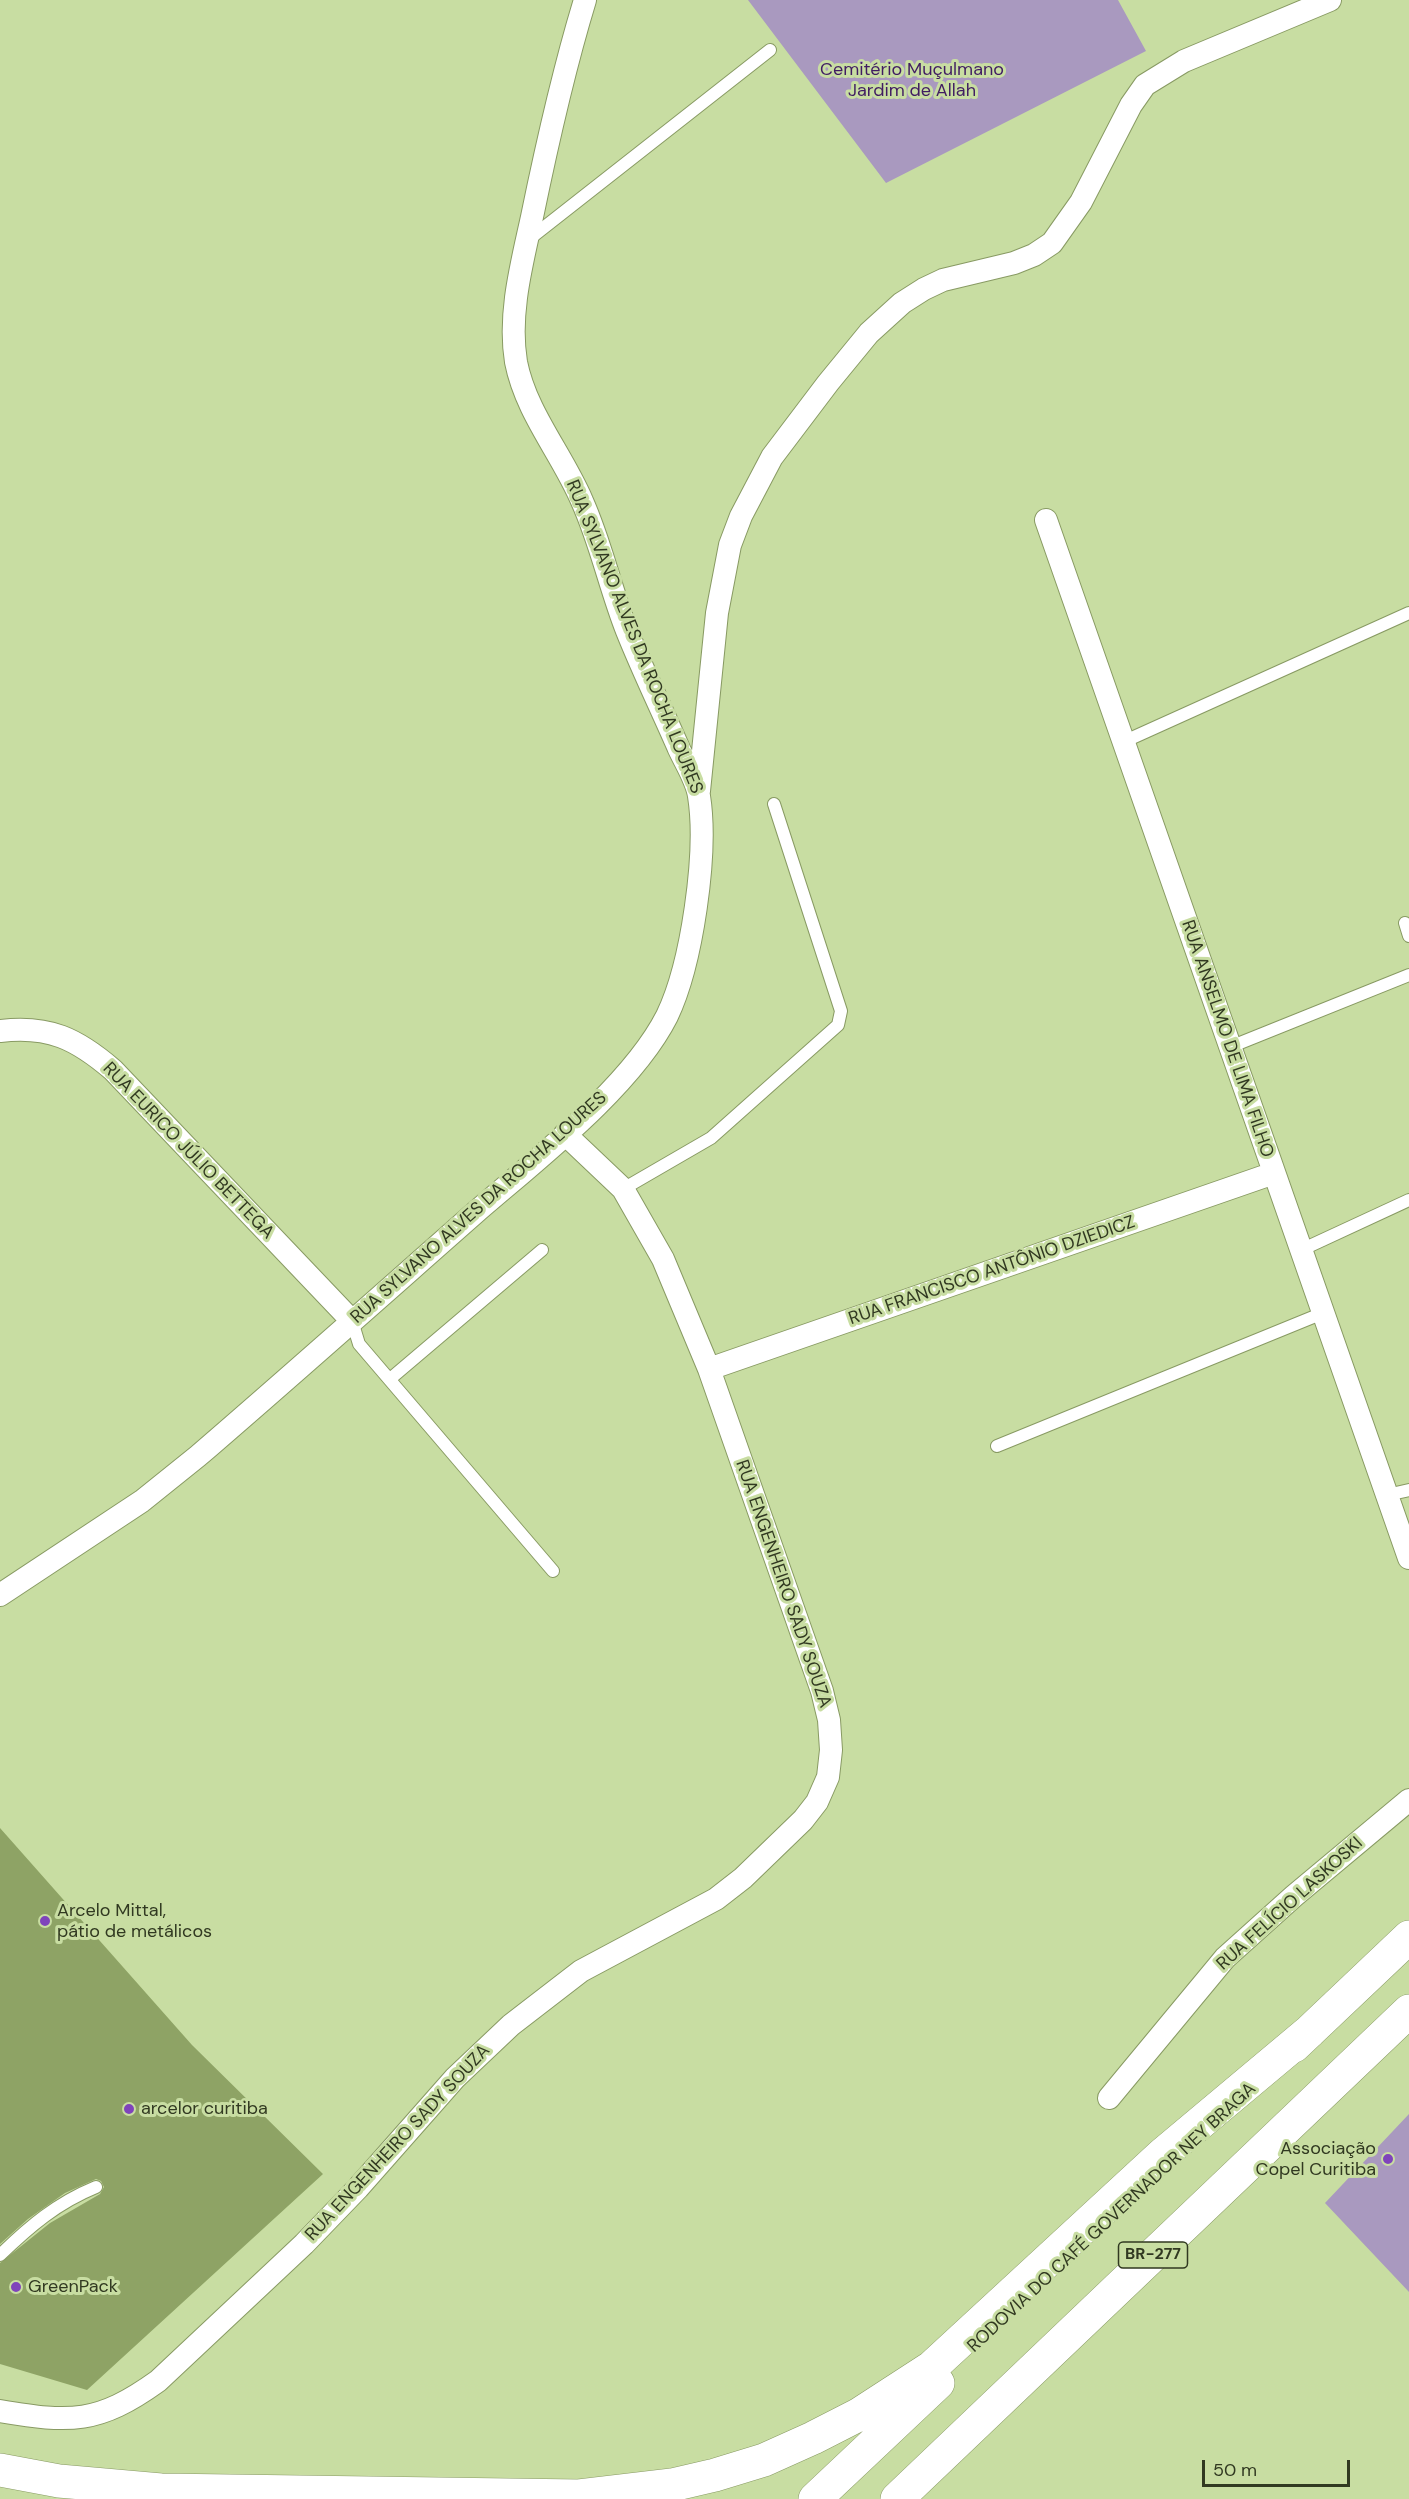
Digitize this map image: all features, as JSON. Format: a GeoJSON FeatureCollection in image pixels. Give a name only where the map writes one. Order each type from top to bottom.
{"type":"FeatureCollection","features":[{"type":"Feature","properties":{"kind":"highway","name":"RODOVIA DO CAFÉ GOVERNADOR NEY BRAGA"},"geometry":{"type":"LineString","coordinates":[[815,2499],[1409,1937]]}},
{"type":"Feature","properties":{"kind":"highway","name":"BR-277"},"geometry":{"type":"LineString","coordinates":[[897,2499],[1409,2011]]}},
{"type":"Feature","properties":{"kind":"highway"},"geometry":{"type":"LineString","coordinates":[[0,2470],[59,2481],[161,2490],[569,2496],[619,2493],[672,2485],[764,2460],[858,2415],[932,2367],[1163,2154],[1310,2031]]}},
{"type":"Feature","properties":{"kind":"street","name":"RUA SYLVANO ALVES DA ROCHA LOURES"},"geometry":{"type":"LineString","coordinates":[[0,1595],[112,1521],[169,1479],[352,1322],[565,1134],[624,1075],[666,1017],[680,982],[690,943],[697,899],[699,793],[629,634],[582,500],[536,417],[523,386],[516,359],[514,324],[527,241],[551,122],[585,0]]}},
{"type":"Feature","properties":{"kind":"street"},"geometry":{"type":"LineString","coordinates":[[699,793],[717,613],[730,545],[741,516],[772,457],[828,383],[869,333],[902,303],[924,289],[943,280],[1014,263],[1034,255],[1052,243],[1082,202],[1131,105],[1145,85],[1164,71],[1184,61],[1330,0]]}},
{"type":"Feature","properties":{"kind":"street","name":"RUA ANSELMO DE LIMA FILHO"},"geometry":{"type":"LineString","coordinates":[[1046,520],[1409,1558]]}},
{"type":"Feature","properties":{"kind":"street","name":"RUA EURICO JÚLIO BETTEGA"},"geometry":{"type":"LineString","coordinates":[[0,1031],[40,1031],[66,1036],[88,1049],[112,1071],[352,1322]]}},
{"type":"Feature","properties":{"kind":"street","name":"RUA ENGENHEIRO SADY SOUZA"},"geometry":{"type":"LineString","coordinates":[[0,2411],[51,2419],[108,2411],[132,2399],[158,2381],[303,2244],[483,2050],[581,1971],[716,1899],[743,1878],[803,1820],[818,1802],[828,1777],[831,1750],[829,1720],[822,1691],[709,1369],[663,1259],[645,1223],[623,1189],[565,1134]]}},
{"type":"Feature","properties":{"kind":"street","name":"RUA FRANCISCO ANTÔNIO DZIEDICZ"},"geometry":{"type":"LineString","coordinates":[[709,1369],[1274,1173]]}},
{"type":"Feature","properties":{"kind":"street","name":"RUA FELÍCIO LASKOSKI"},"geometry":{"type":"LineString","coordinates":[[1109,2098],[1225,1959],[1294,1896],[1409,1800]]}},
{"type":"Feature","properties":{"kind":"lane"},"geometry":{"type":"LineString","coordinates":[[527,241],[770,51]]}},
{"type":"Feature","properties":{"kind":"lane"},"geometry":{"type":"LineString","coordinates":[[1123,742],[1409,613]]}},
{"type":"Feature","properties":{"kind":"lane"},"geometry":{"type":"LineString","coordinates":[[623,1189],[711,1138],[838,1025],[841,1011],[774,804]]}},
{"type":"Feature","properties":{"kind":"lane"},"geometry":{"type":"LineString","coordinates":[[1405,923],[1409,936]]}},
{"type":"Feature","properties":{"kind":"lane"},"geometry":{"type":"LineString","coordinates":[[1230,1047],[1409,975]]}},
{"type":"Feature","properties":{"kind":"lane"},"geometry":{"type":"LineString","coordinates":[[1301,1250],[1409,1200]]}},
{"type":"Feature","properties":{"kind":"lane"},"geometry":{"type":"LineString","coordinates":[[390,1379],[542,1250]]}},
{"type":"Feature","properties":{"kind":"lane"},"geometry":{"type":"LineString","coordinates":[[997,1446],[1323,1313]]}},
{"type":"Feature","properties":{"kind":"lane"},"geometry":{"type":"LineString","coordinates":[[352,1322],[359,1344],[553,1571]]}},
{"type":"Feature","properties":{"kind":"lane"},"geometry":{"type":"LineString","coordinates":[[1387,1495],[1409,1490]]}},
{"type":"Feature","properties":{"kind":"lane"},"geometry":{"type":"LineString","coordinates":[[0,2254],[39,2218],[68,2198],[96,2187]]}},
{"type":"Feature","properties":{"kind":"green space","name":"Cemitério Muçulmano Jardim de Allah"},"geometry":{"type":"Polygon","coordinates":[[[748,0],[1118,0],[1146,51],[886,183],[748,0]]]}},
{"type":"Feature","properties":{"kind":"green space","name":"Associação Copel Curitiba"},"geometry":{"type":"Polygon","coordinates":[[[1409,2114],[1409,2292],[1325,2203],[1409,2114]]]}},
{"type":"Feature","properties":{"kind":"building","name":"arcelor curitiba"},"geometry":{"type":"Polygon","coordinates":[[[0,1828],[192,2045],[323,2174],[87,2390],[0,2364],[0,2263],[50,2223],[100,2194],[104,2187],[101,2181],[96,2179],[65,2193],[28,2219],[0,2244],[0,1828]]]}},
{"type":"Feature","properties":{"kind":"place","name":"Arcelo Mittal, pátio de metálicos"},"geometry":{"type":"Point","coordinates":[45,1921]}},
{"type":"Feature","properties":{"kind":"place","name":"arcelor curitiba"},"geometry":{"type":"Point","coordinates":[129,2109]}},
{"type":"Feature","properties":{"kind":"place","name":"Associação Copel Curitiba"},"geometry":{"type":"Point","coordinates":[1388,2159]}},
{"type":"Feature","properties":{"kind":"place","name":"GreenPack"},"geometry":{"type":"Point","coordinates":[16,2287]}}]}
